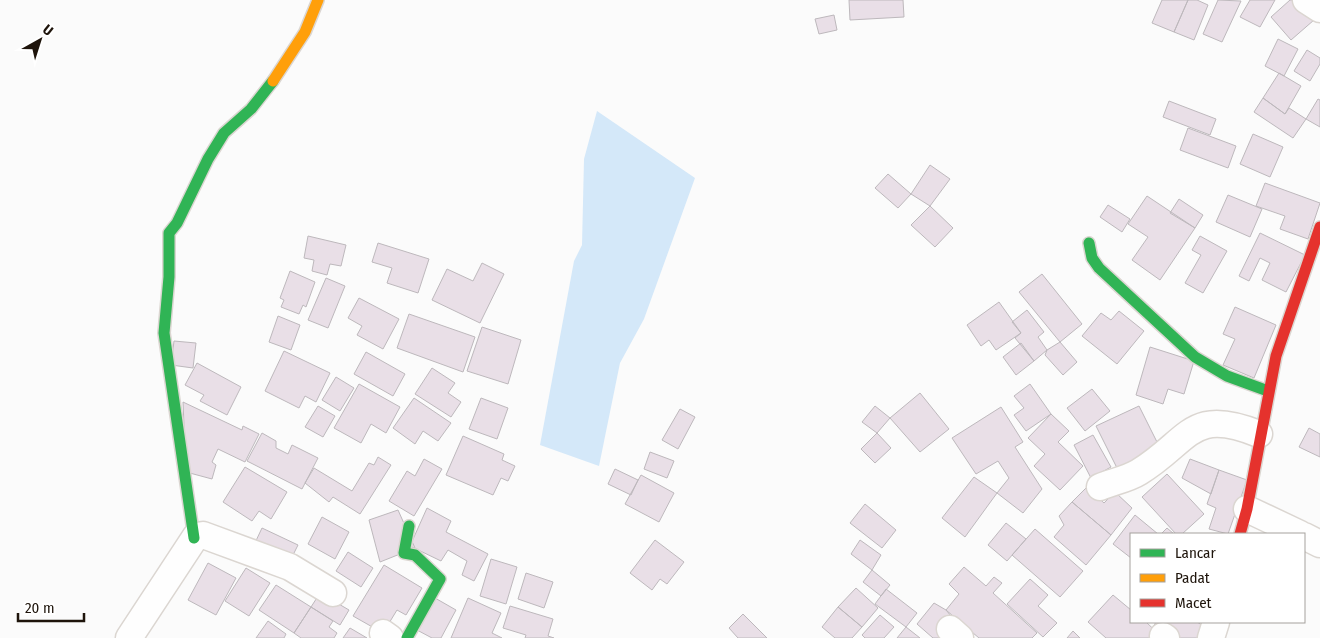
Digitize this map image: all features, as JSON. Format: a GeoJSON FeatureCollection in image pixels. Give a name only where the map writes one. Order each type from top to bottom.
{"type":"FeatureCollection","features":[{"type":"Feature","properties":{"kind":"street"},"geometry":{"type":"LineString","coordinates":[[194,538],[164,334],[169,277],[169,233],[177,223],[208,159],[224,133],[250,109],[272,82],[305,32],[318,0]]}},
{"type":"Feature","properties":{"kind":"street"},"geometry":{"type":"LineString","coordinates":[[1306,0],[1320,9]]}},
{"type":"Feature","properties":{"kind":"street"},"geometry":{"type":"LineString","coordinates":[[1240,533],[1247,509],[1276,356],[1320,227]]}},
{"type":"Feature","properties":{"kind":"street"},"geometry":{"type":"LineString","coordinates":[[1089,243],[1092,258],[1098,268],[1188,353],[1216,372],[1236,382],[1268,391]]}},
{"type":"Feature","properties":{"kind":"street"},"geometry":{"type":"LineString","coordinates":[[1100,487],[1138,474],[1189,432],[1207,423],[1242,427],[1260,434]]}},
{"type":"Feature","properties":{"kind":"street"},"geometry":{"type":"LineString","coordinates":[[1247,509],[1298,533]]}},
{"type":"Feature","properties":{"kind":"street"},"geometry":{"type":"LineString","coordinates":[[393,636],[440,579],[415,555],[404,553],[409,526]]}},
{"type":"Feature","properties":{"kind":"street"},"geometry":{"type":"LineString","coordinates":[[130,638],[194,538],[203,535],[290,567],[333,593]]}},
{"type":"Feature","properties":{"kind":"street"},"geometry":{"type":"LineString","coordinates":[[1305,536],[1320,544]]}},
{"type":"Feature","properties":{"kind":"street"},"geometry":{"type":"LineString","coordinates":[[1211,638],[1216,623]]}},
{"type":"Feature","properties":{"kind":"water"},"geometry":{"type":"Polygon","coordinates":[[[597,111],[695,178],[644,319],[620,363],[599,466],[540,445],[574,261],[582,245],[584,159],[597,111]]]}},
{"type":"Feature","properties":{"kind":"building"},"geometry":{"type":"Polygon","coordinates":[[[849,0],[903,0],[904,17],[850,20],[849,0]]]}},
{"type":"Feature","properties":{"kind":"building"},"geometry":{"type":"Polygon","coordinates":[[[1162,0],[1188,0],[1174,32],[1152,23],[1162,0]]]}},
{"type":"Feature","properties":{"kind":"building"},"geometry":{"type":"Polygon","coordinates":[[[1188,0],[1197,0],[1208,5],[1194,40],[1174,32],[1188,0]]]}},
{"type":"Feature","properties":{"kind":"building"},"geometry":{"type":"Polygon","coordinates":[[[1218,0],[1241,1],[1222,42],[1203,34],[1218,0]]]}},
{"type":"Feature","properties":{"kind":"building"},"geometry":{"type":"Polygon","coordinates":[[[1250,0],[1275,0],[1260,27],[1240,17],[1250,0]]]}},
{"type":"Feature","properties":{"kind":"building"},"geometry":{"type":"Polygon","coordinates":[[[1290,0],[1297,0],[1314,20],[1291,40],[1271,17],[1290,0]]]}},
{"type":"Feature","properties":{"kind":"building"},"geometry":{"type":"Polygon","coordinates":[[[834,15],[837,30],[819,34],[815,19],[834,15]]]}},
{"type":"Feature","properties":{"kind":"building"},"geometry":{"type":"Polygon","coordinates":[[[1278,39],[1298,49],[1284,76],[1265,66],[1278,39]]]}},
{"type":"Feature","properties":{"kind":"building"},"geometry":{"type":"Polygon","coordinates":[[[1307,50],[1320,58],[1320,64],[1310,81],[1294,71],[1307,50]]]}},
{"type":"Feature","properties":{"kind":"building"},"geometry":{"type":"Polygon","coordinates":[[[1279,73],[1301,86],[1285,114],[1263,98],[1279,73]]]}},
{"type":"Feature","properties":{"kind":"building"},"geometry":{"type":"Polygon","coordinates":[[[1263,98],[1285,114],[1289,108],[1306,119],[1293,138],[1254,112],[1263,98]]]}},
{"type":"Feature","properties":{"kind":"building"},"geometry":{"type":"Polygon","coordinates":[[[1318,99],[1320,100],[1320,127],[1306,119],[1318,99]]]}},
{"type":"Feature","properties":{"kind":"building"},"geometry":{"type":"Polygon","coordinates":[[[1169,101],[1216,119],[1210,135],[1163,117],[1169,101]]]}},
{"type":"Feature","properties":{"kind":"building"},"geometry":{"type":"Polygon","coordinates":[[[1188,128],[1236,146],[1228,168],[1180,150],[1188,128]]]}},
{"type":"Feature","properties":{"kind":"building"},"geometry":{"type":"Polygon","coordinates":[[[1253,134],[1283,147],[1270,177],[1240,164],[1253,134]]]}},
{"type":"Feature","properties":{"kind":"building"},"geometry":{"type":"Polygon","coordinates":[[[930,165],[950,179],[930,206],[911,194],[930,165]]]}},
{"type":"Feature","properties":{"kind":"building"},"geometry":{"type":"Polygon","coordinates":[[[888,174],[911,194],[898,208],[875,188],[888,174]]]}},
{"type":"Feature","properties":{"kind":"building"},"geometry":{"type":"Polygon","coordinates":[[[1265,183],[1320,203],[1308,239],[1280,229],[1285,216],[1256,206],[1265,183]]]}},
{"type":"Feature","properties":{"kind":"building"},"geometry":{"type":"Polygon","coordinates":[[[1228,195],[1262,209],[1250,237],[1216,222],[1228,195]]]}},
{"type":"Feature","properties":{"kind":"building"},"geometry":{"type":"Polygon","coordinates":[[[1147,196],[1195,228],[1160,280],[1132,260],[1148,237],[1128,224],[1147,196]]]}},
{"type":"Feature","properties":{"kind":"building"},"geometry":{"type":"Polygon","coordinates":[[[1179,199],[1203,215],[1195,228],[1170,213],[1179,199]]]}},
{"type":"Feature","properties":{"kind":"building"},"geometry":{"type":"Polygon","coordinates":[[[1108,205],[1130,219],[1122,232],[1100,217],[1108,205]]]}},
{"type":"Feature","properties":{"kind":"building"},"geometry":{"type":"Polygon","coordinates":[[[930,206],[953,228],[935,247],[911,225],[930,206]]]}},
{"type":"Feature","properties":{"kind":"building"},"geometry":{"type":"Polygon","coordinates":[[[1260,233],[1305,255],[1286,292],[1262,280],[1270,263],[1260,258],[1249,281],[1239,276],[1260,233]]]}},
{"type":"Feature","properties":{"kind":"building"},"geometry":{"type":"Polygon","coordinates":[[[308,236],[346,245],[341,266],[330,264],[327,275],[312,271],[314,260],[304,258],[308,236]]]}},
{"type":"Feature","properties":{"kind":"building"},"geometry":{"type":"Polygon","coordinates":[[[1200,236],[1227,251],[1203,293],[1185,283],[1201,255],[1192,250],[1200,236]]]}},
{"type":"Feature","properties":{"kind":"building"},"geometry":{"type":"Polygon","coordinates":[[[378,243],[429,259],[418,293],[387,283],[392,268],[372,262],[378,243]]]}},
{"type":"Feature","properties":{"kind":"building"},"geometry":{"type":"Polygon","coordinates":[[[482,263],[504,274],[480,323],[432,300],[447,269],[473,281],[482,263]]]}},
{"type":"Feature","properties":{"kind":"building"},"geometry":{"type":"Polygon","coordinates":[[[290,271],[315,282],[306,307],[303,305],[299,314],[281,307],[284,300],[280,298],[290,271]]]}},
{"type":"Feature","properties":{"kind":"building"},"geometry":{"type":"Polygon","coordinates":[[[1042,274],[1082,324],[1060,342],[1019,292],[1042,274]]]}},
{"type":"Feature","properties":{"kind":"building"},"geometry":{"type":"Polygon","coordinates":[[[326,278],[345,286],[328,328],[308,320],[326,278]]]}},
{"type":"Feature","properties":{"kind":"building"},"geometry":{"type":"Polygon","coordinates":[[[359,298],[399,319],[383,349],[357,335],[362,326],[348,318],[359,298]]]}},
{"type":"Feature","properties":{"kind":"building"},"geometry":{"type":"Polygon","coordinates":[[[999,302],[1021,333],[996,350],[989,340],[981,346],[967,325],[999,302]]]}},
{"type":"Feature","properties":{"kind":"building"},"geometry":{"type":"Polygon","coordinates":[[[1235,307],[1276,325],[1254,378],[1223,365],[1235,339],[1223,334],[1235,307]]]}},
{"type":"Feature","properties":{"kind":"building"},"geometry":{"type":"Polygon","coordinates":[[[1027,310],[1044,332],[1038,337],[1047,350],[1034,361],[1015,338],[1021,333],[1012,322],[1027,310]]]}},
{"type":"Feature","properties":{"kind":"building"},"geometry":{"type":"Polygon","coordinates":[[[1119,311],[1144,331],[1117,364],[1082,336],[1101,313],[1111,320],[1119,311]]]}},
{"type":"Feature","properties":{"kind":"building"},"geometry":{"type":"Polygon","coordinates":[[[409,314],[475,337],[463,372],[397,348],[409,314]]]}},
{"type":"Feature","properties":{"kind":"building"},"geometry":{"type":"Polygon","coordinates":[[[278,316],[300,325],[291,350],[269,342],[278,316]]]}},
{"type":"Feature","properties":{"kind":"building"},"geometry":{"type":"Polygon","coordinates":[[[482,327],[521,340],[508,384],[467,371],[482,327]]]}},
{"type":"Feature","properties":{"kind":"building"},"geometry":{"type":"Polygon","coordinates":[[[174,341],[196,343],[193,368],[171,365],[174,341]]]}},
{"type":"Feature","properties":{"kind":"building"},"geometry":{"type":"Polygon","coordinates":[[[1060,342],[1077,362],[1063,375],[1045,355],[1047,350],[1060,342]]]}},
{"type":"Feature","properties":{"kind":"building"},"geometry":{"type":"Polygon","coordinates":[[[1021,343],[1034,361],[1016,375],[1003,357],[1021,343]]]}},
{"type":"Feature","properties":{"kind":"building"},"geometry":{"type":"Polygon","coordinates":[[[1150,347],[1194,361],[1184,394],[1168,389],[1163,404],[1136,395],[1150,347]]]}},
{"type":"Feature","properties":{"kind":"building"},"geometry":{"type":"Polygon","coordinates":[[[284,351],[330,373],[316,402],[305,396],[299,408],[265,391],[284,351]]]}},
{"type":"Feature","properties":{"kind":"building"},"geometry":{"type":"Polygon","coordinates":[[[366,352],[405,374],[393,396],[354,374],[366,352]]]}},
{"type":"Feature","properties":{"kind":"building"},"geometry":{"type":"Polygon","coordinates":[[[197,363],[241,387],[227,415],[200,401],[204,395],[185,385],[197,363]]]}},
{"type":"Feature","properties":{"kind":"building"},"geometry":{"type":"Polygon","coordinates":[[[432,368],[455,383],[448,393],[461,402],[451,417],[415,394],[432,368]]]}},
{"type":"Feature","properties":{"kind":"building"},"geometry":{"type":"Polygon","coordinates":[[[336,377],[354,388],[340,411],[322,400],[336,377]]]}},
{"type":"Feature","properties":{"kind":"building"},"geometry":{"type":"Polygon","coordinates":[[[359,384],[400,407],[386,433],[371,424],[361,443],[334,428],[359,384]]]}},
{"type":"Feature","properties":{"kind":"building"},"geometry":{"type":"Polygon","coordinates":[[[1030,384],[1051,414],[1026,431],[1014,415],[1024,408],[1014,396],[1030,384]]]}},
{"type":"Feature","properties":{"kind":"building"},"geometry":{"type":"Polygon","coordinates":[[[1092,389],[1110,411],[1085,431],[1067,408],[1092,389]]]}},
{"type":"Feature","properties":{"kind":"building"},"geometry":{"type":"Polygon","coordinates":[[[920,393],[949,429],[920,452],[890,418],[920,393]]]}},
{"type":"Feature","properties":{"kind":"building"},"geometry":{"type":"Polygon","coordinates":[[[414,398],[451,423],[438,441],[423,431],[415,444],[393,428],[414,398]]]}},
{"type":"Feature","properties":{"kind":"building"},"geometry":{"type":"Polygon","coordinates":[[[481,398],[508,408],[497,439],[469,429],[481,398]]]}},
{"type":"Feature","properties":{"kind":"building"},"geometry":{"type":"Polygon","coordinates":[[[183,402],[242,430],[243,426],[259,434],[245,462],[218,449],[212,462],[216,465],[212,479],[186,472],[183,402]]]}},
{"type":"Feature","properties":{"kind":"building"},"geometry":{"type":"Polygon","coordinates":[[[318,406],[335,416],[323,437],[305,427],[318,406]]]}},
{"type":"Feature","properties":{"kind":"building"},"geometry":{"type":"Polygon","coordinates":[[[875,406],[890,418],[877,433],[862,422],[875,406]]]}},
{"type":"Feature","properties":{"kind":"building"},"geometry":{"type":"Polygon","coordinates":[[[1139,406],[1160,448],[1117,468],[1096,426],[1139,406]]]}},
{"type":"Feature","properties":{"kind":"building"},"geometry":{"type":"Polygon","coordinates":[[[1001,407],[1023,442],[1015,447],[1042,489],[1023,513],[997,493],[1009,478],[998,461],[976,474],[952,438],[1001,407]]]}},
{"type":"Feature","properties":{"kind":"building"},"geometry":{"type":"Polygon","coordinates":[[[680,409],[695,417],[678,449],[662,440],[680,409]]]}},
{"type":"Feature","properties":{"kind":"building"},"geometry":{"type":"Polygon","coordinates":[[[1051,414],[1069,431],[1058,442],[1083,466],[1060,490],[1034,466],[1045,454],[1028,438],[1051,414]]]}},
{"type":"Feature","properties":{"kind":"building"},"geometry":{"type":"Polygon","coordinates":[[[1309,428],[1320,434],[1320,457],[1299,447],[1309,428]]]}},
{"type":"Feature","properties":{"kind":"building"},"geometry":{"type":"Polygon","coordinates":[[[262,433],[276,441],[276,448],[288,454],[292,445],[318,458],[302,489],[247,461],[262,433]]]}},
{"type":"Feature","properties":{"kind":"building"},"geometry":{"type":"Polygon","coordinates":[[[877,433],[891,448],[875,463],[861,449],[877,433]]]}},
{"type":"Feature","properties":{"kind":"building"},"geometry":{"type":"Polygon","coordinates":[[[1093,435],[1111,467],[1091,478],[1074,445],[1093,435]]]}},
{"type":"Feature","properties":{"kind":"building"},"geometry":{"type":"Polygon","coordinates":[[[463,436],[504,454],[502,460],[515,466],[508,481],[501,478],[493,495],[446,475],[463,436]]]}},
{"type":"Feature","properties":{"kind":"building"},"geometry":{"type":"Polygon","coordinates":[[[650,452],[674,461],[667,478],[644,469],[650,452]]]}},
{"type":"Feature","properties":{"kind":"building"},"geometry":{"type":"Polygon","coordinates":[[[378,457],[391,465],[360,514],[333,497],[329,502],[305,483],[314,468],[352,491],[369,463],[374,465],[378,457]]]}},
{"type":"Feature","properties":{"kind":"building"},"geometry":{"type":"Polygon","coordinates":[[[424,459],[442,469],[414,516],[389,501],[407,471],[415,476],[424,459]]]}},
{"type":"Feature","properties":{"kind":"building"},"geometry":{"type":"Polygon","coordinates":[[[1190,459],[1219,470],[1211,494],[1182,478],[1190,459]]]}},
{"type":"Feature","properties":{"kind":"building"},"geometry":{"type":"Polygon","coordinates":[[[245,467],[287,492],[271,519],[259,511],[252,521],[223,502],[245,467]]]}},
{"type":"Feature","properties":{"kind":"building"},"geometry":{"type":"Polygon","coordinates":[[[615,469],[638,480],[631,495],[608,484],[615,469]]]}},
{"type":"Feature","properties":{"kind":"building"},"geometry":{"type":"Polygon","coordinates":[[[1219,470],[1247,480],[1228,533],[1209,529],[1216,508],[1207,504],[1219,470]]]}},
{"type":"Feature","properties":{"kind":"building"},"geometry":{"type":"Polygon","coordinates":[[[1167,474],[1204,514],[1183,533],[1175,533],[1142,497],[1167,474]]]}},
{"type":"Feature","properties":{"kind":"building"},"geometry":{"type":"Polygon","coordinates":[[[641,475],[674,493],[659,522],[625,504],[641,475]]]}},
{"type":"Feature","properties":{"kind":"building"},"geometry":{"type":"Polygon","coordinates":[[[974,477],[997,493],[965,537],[942,518],[974,477]]]}},
{"type":"Feature","properties":{"kind":"building"},"geometry":{"type":"Polygon","coordinates":[[[1087,487],[1104,503],[1115,492],[1132,508],[1111,535],[1072,502],[1087,487]]]}},
{"type":"Feature","properties":{"kind":"building"},"geometry":{"type":"Polygon","coordinates":[[[1072,502],[1111,535],[1086,565],[1054,537],[1064,525],[1059,516],[1072,502]]]}},
{"type":"Feature","properties":{"kind":"building"},"geometry":{"type":"Polygon","coordinates":[[[865,504],[896,530],[882,548],[850,523],[865,504]]]}},
{"type":"Feature","properties":{"kind":"building"},"geometry":{"type":"Polygon","coordinates":[[[427,508],[451,521],[446,532],[488,554],[474,581],[462,575],[467,561],[448,550],[441,561],[410,546],[427,508]]]}},
{"type":"Feature","properties":{"kind":"building"},"geometry":{"type":"Polygon","coordinates":[[[398,510],[415,548],[380,562],[369,520],[398,510]]]}},
{"type":"Feature","properties":{"kind":"building"},"geometry":{"type":"Polygon","coordinates":[[[1135,515],[1157,533],[1130,533],[1130,557],[1113,544],[1135,515]]]}},
{"type":"Feature","properties":{"kind":"building"},"geometry":{"type":"Polygon","coordinates":[[[322,517],[349,532],[335,559],[308,544],[322,517]]]}},
{"type":"Feature","properties":{"kind":"building"},"geometry":{"type":"Polygon","coordinates":[[[1006,523],[1026,539],[1007,561],[988,545],[1006,523]]]}},
{"type":"Feature","properties":{"kind":"building"},"geometry":{"type":"Polygon","coordinates":[[[262,528],[298,545],[289,563],[253,547],[262,528]]]}},
{"type":"Feature","properties":{"kind":"building"},"geometry":{"type":"Polygon","coordinates":[[[1167,528],[1173,533],[1162,533],[1167,528]]]}},
{"type":"Feature","properties":{"kind":"building"},"geometry":{"type":"Polygon","coordinates":[[[1035,529],[1083,571],[1060,597],[1012,555],[1035,529]]]}},
{"type":"Feature","properties":{"kind":"building"},"geometry":{"type":"Polygon","coordinates":[[[655,540],[684,562],[667,584],[660,579],[652,590],[630,573],[655,540]]]}},
{"type":"Feature","properties":{"kind":"building"},"geometry":{"type":"Polygon","coordinates":[[[860,540],[881,555],[872,570],[851,554],[860,540]]]}},
{"type":"Feature","properties":{"kind":"building"},"geometry":{"type":"Polygon","coordinates":[[[348,552],[373,568],[361,587],[336,571],[348,552]]]}},
{"type":"Feature","properties":{"kind":"building"},"geometry":{"type":"Polygon","coordinates":[[[491,559],[517,567],[506,604],[480,596],[491,559]]]}},
{"type":"Feature","properties":{"kind":"building"},"geometry":{"type":"Polygon","coordinates":[[[208,563],[236,578],[216,615],[188,600],[208,563]]]}},
{"type":"Feature","properties":{"kind":"building"},"geometry":{"type":"Polygon","coordinates":[[[384,565],[422,588],[406,615],[397,610],[383,633],[353,616],[384,565]]]}},
{"type":"Feature","properties":{"kind":"building"},"geometry":{"type":"Polygon","coordinates":[[[964,567],[986,586],[994,577],[1002,583],[993,593],[1037,633],[1032,638],[979,638],[946,610],[959,594],[949,584],[964,567]]]}},
{"type":"Feature","properties":{"kind":"building"},"geometry":{"type":"Polygon","coordinates":[[[246,568],[270,583],[249,616],[225,601],[246,568]]]}},
{"type":"Feature","properties":{"kind":"building"},"geometry":{"type":"Polygon","coordinates":[[[872,570],[890,585],[881,596],[863,582],[872,570]]]}},
{"type":"Feature","properties":{"kind":"building"},"geometry":{"type":"Polygon","coordinates":[[[526,573],[553,582],[544,608],[518,599],[526,573]]]}},
{"type":"Feature","properties":{"kind":"building"},"geometry":{"type":"Polygon","coordinates":[[[1030,579],[1048,595],[1038,606],[1057,623],[1043,637],[1007,604],[1030,579]]]}},
{"type":"Feature","properties":{"kind":"building"},"geometry":{"type":"Polygon","coordinates":[[[276,585],[311,607],[294,633],[259,610],[276,585]]]}},
{"type":"Feature","properties":{"kind":"building"},"geometry":{"type":"Polygon","coordinates":[[[856,588],[878,608],[862,627],[838,607],[856,588]]]}},
{"type":"Feature","properties":{"kind":"building"},"geometry":{"type":"Polygon","coordinates":[[[886,589],[917,613],[906,627],[875,604],[886,589]]]}},
{"type":"Feature","properties":{"kind":"building"},"geometry":{"type":"Polygon","coordinates":[[[320,593],[349,610],[340,625],[311,607],[320,593]]]}},
{"type":"Feature","properties":{"kind":"building"},"geometry":{"type":"Polygon","coordinates":[[[1113,595],[1130,609],[1130,623],[1147,623],[1163,638],[1106,638],[1088,622],[1113,595]]]}},
{"type":"Feature","properties":{"kind":"building"},"geometry":{"type":"Polygon","coordinates":[[[435,598],[456,610],[441,638],[432,638],[417,630],[435,598]]]}},
{"type":"Feature","properties":{"kind":"building"},"geometry":{"type":"Polygon","coordinates":[[[468,598],[501,613],[492,633],[502,638],[451,638],[468,598]]]}},
{"type":"Feature","properties":{"kind":"building"},"geometry":{"type":"Polygon","coordinates":[[[934,603],[946,610],[956,622],[942,638],[933,638],[917,624],[934,603]]]}},
{"type":"Feature","properties":{"kind":"building"},"geometry":{"type":"Polygon","coordinates":[[[510,606],[553,619],[548,636],[554,638],[525,638],[526,635],[503,628],[510,606]]]}},
{"type":"Feature","properties":{"kind":"building"},"geometry":{"type":"Polygon","coordinates":[[[311,607],[333,621],[329,627],[337,633],[334,638],[301,638],[294,633],[311,607]]]}},
{"type":"Feature","properties":{"kind":"building"},"geometry":{"type":"Polygon","coordinates":[[[838,607],[862,627],[852,638],[835,638],[822,627],[838,607]]]}},
{"type":"Feature","properties":{"kind":"building"},"geometry":{"type":"Polygon","coordinates":[[[743,614],[767,638],[738,638],[729,628],[743,614]]]}},
{"type":"Feature","properties":{"kind":"building"},"geometry":{"type":"Polygon","coordinates":[[[880,615],[894,627],[884,638],[865,638],[862,635],[880,615]]]}},
{"type":"Feature","properties":{"kind":"building"},"geometry":{"type":"Polygon","coordinates":[[[268,621],[286,634],[284,638],[256,638],[268,621]]]}},
{"type":"Feature","properties":{"kind":"building"},"geometry":{"type":"Polygon","coordinates":[[[1155,623],[1199,623],[1205,627],[1198,638],[1171,638],[1153,627],[1155,623]]]}},
{"type":"Feature","properties":{"kind":"building"},"geometry":{"type":"Polygon","coordinates":[[[906,627],[920,638],[897,638],[906,627]]]}},
{"type":"Feature","properties":{"kind":"building"},"geometry":{"type":"Polygon","coordinates":[[[350,628],[367,638],[343,638],[350,628]]]}},
{"type":"Feature","properties":{"kind":"building"},"geometry":{"type":"Polygon","coordinates":[[[1073,631],[1080,638],[1067,638],[1073,631]]]}},
{"type":"Feature","properties":{"kind":"traffic: fast"},"geometry":{"type":"LineString","coordinates":[[194,538],[164,333],[169,277],[169,233],[177,223],[208,159],[224,133],[251,109],[273,81]]}},
{"type":"Feature","properties":{"kind":"traffic: fast"},"geometry":{"type":"LineString","coordinates":[[1089,243],[1092,258],[1099,268],[1195,357],[1227,376],[1268,391]]}},
{"type":"Feature","properties":{"kind":"traffic: fast"},"geometry":{"type":"LineString","coordinates":[[407,638],[440,579],[415,555],[404,553],[409,526]]}},
{"type":"Feature","properties":{"kind":"traffic: slow"},"geometry":{"type":"LineString","coordinates":[[273,81],[305,32],[318,0]]}},
{"type":"Feature","properties":{"kind":"traffic: jam"},"geometry":{"type":"LineString","coordinates":[[1240,533],[1247,509],[1276,356],[1320,227]]}}]}
